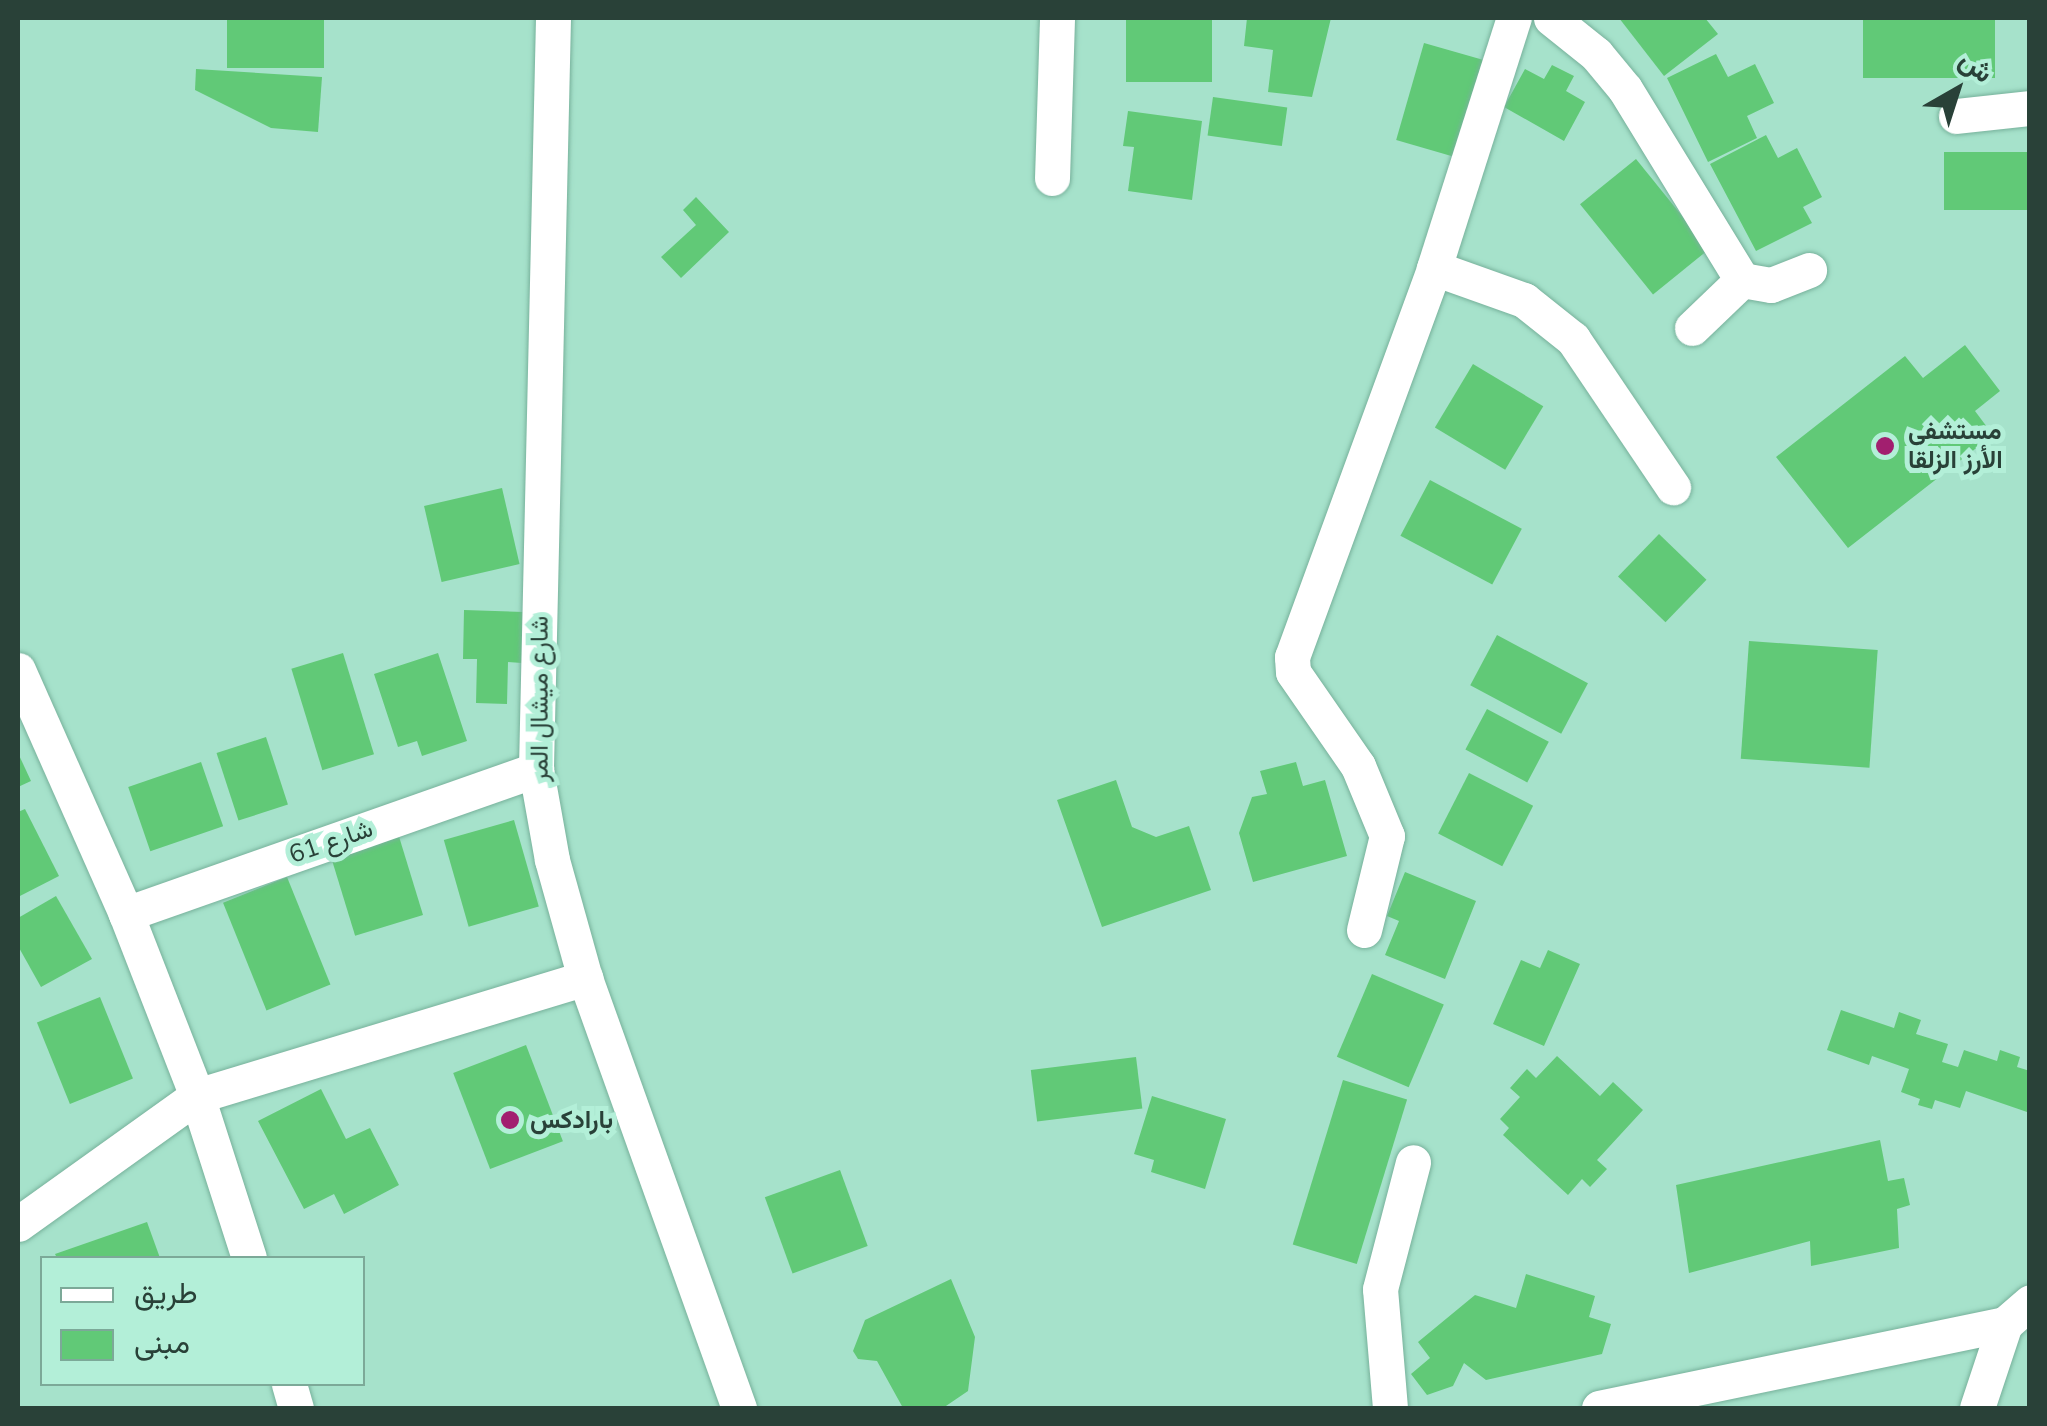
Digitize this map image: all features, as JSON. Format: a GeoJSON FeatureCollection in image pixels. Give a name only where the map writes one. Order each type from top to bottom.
{"type":"FeatureCollection","features":[{"type":"Feature","properties":{"kind":"street","name":"شارع ميشال المر"},"geometry":{"type":"LineString","coordinates":[[553,18],[536,770],[552,860],[585,978],[739,1408]]}},
{"type":"Feature","properties":{"kind":"street"},"geometry":{"type":"LineString","coordinates":[[1052,178],[1057,18]]}},
{"type":"Feature","properties":{"kind":"street"},"geometry":{"type":"LineString","coordinates":[[1364,930],[1387,836],[1358,766],[1293,672],[1292,657],[1434,268],[1514,18]]}},
{"type":"Feature","properties":{"kind":"street"},"geometry":{"type":"LineString","coordinates":[[1551,18],[1596,54],[1625,90],[1742,280],[1771,285],[1809,270]]}},
{"type":"Feature","properties":{"kind":"street"},"geometry":{"type":"LineString","coordinates":[[1956,116],[2030,108]]}},
{"type":"Feature","properties":{"kind":"street"},"geometry":{"type":"LineString","coordinates":[[1434,268],[1524,300],[1573,339],[1673,487]]}},
{"type":"Feature","properties":{"kind":"street"},"geometry":{"type":"LineString","coordinates":[[1692,328],[1742,280]]}},
{"type":"Feature","properties":{"kind":"street"},"geometry":{"type":"LineString","coordinates":[[18,670],[126,914],[197,1096],[248,1256]]}},
{"type":"Feature","properties":{"kind":"street","name":"شارع 61"},"geometry":{"type":"LineString","coordinates":[[126,914],[536,770]]}},
{"type":"Feature","properties":{"kind":"street"},"geometry":{"type":"LineString","coordinates":[[18,1224],[197,1096],[585,978]]}},
{"type":"Feature","properties":{"kind":"street"},"geometry":{"type":"LineString","coordinates":[[1390,1408],[1380,1289],[1413,1162]]}},
{"type":"Feature","properties":{"kind":"street"},"geometry":{"type":"LineString","coordinates":[[1598,1408],[2017,1313]]}},
{"type":"Feature","properties":{"kind":"street"},"geometry":{"type":"LineString","coordinates":[[1978,1408],[2017,1313]]}},
{"type":"Feature","properties":{"kind":"building"},"geometry":{"type":"Polygon","coordinates":[[[227,18],[324,18],[324,68],[227,68],[227,18]]]}},
{"type":"Feature","properties":{"kind":"building"},"geometry":{"type":"Polygon","coordinates":[[[1126,18],[1212,18],[1212,82],[1126,82],[1126,18]]]}},
{"type":"Feature","properties":{"kind":"building"},"geometry":{"type":"Polygon","coordinates":[[[1247,18],[1331,18],[1312,97],[1268,92],[1273,50],[1244,46],[1247,18]]]}},
{"type":"Feature","properties":{"kind":"building"},"geometry":{"type":"Polygon","coordinates":[[[1619,18],[1705,18],[1718,34],[1664,76],[1619,18]]]}},
{"type":"Feature","properties":{"kind":"building"},"geometry":{"type":"Polygon","coordinates":[[[1863,18],[1995,18],[1995,78],[1863,78],[1863,18]]]}},
{"type":"Feature","properties":{"kind":"building"},"geometry":{"type":"Polygon","coordinates":[[[1424,43],[1483,60],[1455,157],[1396,140],[1424,43]]]}},
{"type":"Feature","properties":{"kind":"building"},"geometry":{"type":"Polygon","coordinates":[[[1716,54],[1728,77],[1755,64],[1774,103],[1747,116],[1757,138],[1708,162],[1667,78],[1716,54]]]}},
{"type":"Feature","properties":{"kind":"building"},"geometry":{"type":"Polygon","coordinates":[[[1552,65],[1574,76],[1566,91],[1585,102],[1564,141],[1504,107],[1525,69],[1544,79],[1552,65]]]}},
{"type":"Feature","properties":{"kind":"building"},"geometry":{"type":"Polygon","coordinates":[[[196,69],[322,77],[318,132],[271,128],[195,90],[196,69]]]}},
{"type":"Feature","properties":{"kind":"building"},"geometry":{"type":"Polygon","coordinates":[[[1213,97],[1287,107],[1282,146],[1208,136],[1213,97]]]}},
{"type":"Feature","properties":{"kind":"building"},"geometry":{"type":"Polygon","coordinates":[[[1128,111],[1202,121],[1192,200],[1128,191],[1134,147],[1123,146],[1128,111]]]}},
{"type":"Feature","properties":{"kind":"building"},"geometry":{"type":"Polygon","coordinates":[[[1766,135],[1778,158],[1797,148],[1822,197],[1803,207],[1812,223],[1756,251],[1710,164],[1766,135]]]}},
{"type":"Feature","properties":{"kind":"building"},"geometry":{"type":"Polygon","coordinates":[[[1944,152],[2030,152],[2030,210],[1944,210],[1944,152]]]}},
{"type":"Feature","properties":{"kind":"building"},"geometry":{"type":"Polygon","coordinates":[[[1636,159],[1709,249],[1653,294],[1580,204],[1636,159]]]}},
{"type":"Feature","properties":{"kind":"building"},"geometry":{"type":"Polygon","coordinates":[[[696,197],[729,232],[681,278],[661,257],[696,225],[683,210],[696,197]]]}},
{"type":"Feature","properties":{"kind":"building","name":"مستشفى الأرز الزلقا"},"geometry":{"type":"Polygon","coordinates":[[[1965,345],[2000,391],[1975,411],[1993,435],[1848,548],[1776,457],[1905,356],[1923,378],[1965,345]]]}},
{"type":"Feature","properties":{"kind":"building"},"geometry":{"type":"Polygon","coordinates":[[[1473,364],[1543,406],[1505,470],[1435,427],[1473,364]]]}},
{"type":"Feature","properties":{"kind":"building"},"geometry":{"type":"Polygon","coordinates":[[[1430,480],[1522,529],[1492,584],[1400,536],[1430,480]]]}},
{"type":"Feature","properties":{"kind":"building"},"geometry":{"type":"Polygon","coordinates":[[[502,488],[520,564],[442,582],[424,506],[502,488]]]}},
{"type":"Feature","properties":{"kind":"building"},"geometry":{"type":"Polygon","coordinates":[[[1659,534],[1706,580],[1665,622],[1618,576],[1659,534]]]}},
{"type":"Feature","properties":{"kind":"building"},"geometry":{"type":"Polygon","coordinates":[[[464,610],[524,612],[522,663],[508,662],[507,704],[476,703],[477,659],[463,659],[464,610]]]}},
{"type":"Feature","properties":{"kind":"building"},"geometry":{"type":"Polygon","coordinates":[[[1497,635],[1588,683],[1561,734],[1470,685],[1497,635]]]}},
{"type":"Feature","properties":{"kind":"building"},"geometry":{"type":"Polygon","coordinates":[[[1749,641],[1878,650],[1869,768],[1741,759],[1749,641]]]}},
{"type":"Feature","properties":{"kind":"building"},"geometry":{"type":"Polygon","coordinates":[[[343,653],[374,754],[322,770],[291,669],[343,653]]]}},
{"type":"Feature","properties":{"kind":"building"},"geometry":{"type":"Polygon","coordinates":[[[438,653],[467,741],[422,756],[417,741],[398,747],[374,674],[438,653]]]}},
{"type":"Feature","properties":{"kind":"building"},"geometry":{"type":"Polygon","coordinates":[[[1487,709],[1549,742],[1527,782],[1465,750],[1487,709]]]}},
{"type":"Feature","properties":{"kind":"building"},"geometry":{"type":"Polygon","coordinates":[[[266,737],[288,805],[238,821],[217,753],[266,737]]]}},
{"type":"Feature","properties":{"kind":"building"},"geometry":{"type":"Polygon","coordinates":[[[18,753],[31,781],[18,787],[18,753]]]}},
{"type":"Feature","properties":{"kind":"building"},"geometry":{"type":"Polygon","coordinates":[[[201,762],[223,826],[150,851],[128,787],[201,762]]]}},
{"type":"Feature","properties":{"kind":"building"},"geometry":{"type":"Polygon","coordinates":[[[1296,762],[1303,786],[1325,780],[1347,856],[1253,882],[1239,833],[1252,797],[1267,794],[1260,771],[1296,762]]]}},
{"type":"Feature","properties":{"kind":"building"},"geometry":{"type":"Polygon","coordinates":[[[1469,773],[1533,806],[1502,866],[1438,834],[1469,773]]]}},
{"type":"Feature","properties":{"kind":"building"},"geometry":{"type":"Polygon","coordinates":[[[1116,780],[1132,827],[1156,837],[1189,826],[1211,890],[1102,927],[1057,800],[1116,780]]]}},
{"type":"Feature","properties":{"kind":"building"},"geometry":{"type":"Polygon","coordinates":[[[25,809],[59,876],[18,897],[18,812],[25,809]]]}},
{"type":"Feature","properties":{"kind":"building"},"geometry":{"type":"Polygon","coordinates":[[[514,820],[539,907],[469,927],[444,840],[514,820]]]}},
{"type":"Feature","properties":{"kind":"building"},"geometry":{"type":"Polygon","coordinates":[[[397,830],[423,915],[355,936],[329,851],[397,830]]]}},
{"type":"Feature","properties":{"kind":"building"},"geometry":{"type":"Polygon","coordinates":[[[1405,872],[1476,901],[1445,979],[1385,955],[1399,921],[1387,916],[1405,872]]]}},
{"type":"Feature","properties":{"kind":"building"},"geometry":{"type":"Polygon","coordinates":[[[287,877],[330,985],[266,1010],[223,903],[287,877]]]}},
{"type":"Feature","properties":{"kind":"building"},"geometry":{"type":"Polygon","coordinates":[[[56,896],[92,959],[41,987],[18,946],[18,918],[56,896]]]}},
{"type":"Feature","properties":{"kind":"building"},"geometry":{"type":"Polygon","coordinates":[[[1548,950],[1580,964],[1544,1046],[1493,1024],[1521,960],[1540,968],[1548,950]]]}},
{"type":"Feature","properties":{"kind":"building"},"geometry":{"type":"Polygon","coordinates":[[[1372,974],[1444,1004],[1409,1087],[1337,1057],[1372,974]]]}},
{"type":"Feature","properties":{"kind":"building"},"geometry":{"type":"Polygon","coordinates":[[[100,997],[133,1079],[70,1104],[37,1022],[100,997]]]}},
{"type":"Feature","properties":{"kind":"building"},"geometry":{"type":"Polygon","coordinates":[[[1841,1010],[1894,1028],[1899,1012],[1921,1020],[1916,1034],[1948,1044],[1942,1062],[1958,1067],[1964,1050],[1997,1061],[2000,1050],[2020,1057],[2017,1067],[2030,1071],[2030,1113],[1966,1091],[1960,1108],[1935,1100],[1932,1109],[1918,1105],[1920,1099],[1901,1092],[1909,1069],[1872,1056],[1869,1065],[1827,1050],[1841,1010]]]}},
{"type":"Feature","properties":{"kind":"building"},"geometry":{"type":"Polygon","coordinates":[[[526,1045],[563,1141],[490,1169],[453,1073],[526,1045]]]}},
{"type":"Feature","properties":{"kind":"building"},"geometry":{"type":"Polygon","coordinates":[[[1557,1056],[1600,1096],[1613,1082],[1643,1110],[1597,1160],[1607,1169],[1590,1187],[1582,1179],[1568,1195],[1503,1135],[1509,1128],[1500,1119],[1520,1097],[1510,1088],[1527,1069],[1536,1078],[1557,1056]]]}},
{"type":"Feature","properties":{"kind":"building"},"geometry":{"type":"Polygon","coordinates":[[[1136,1057],[1142,1109],[1037,1122],[1031,1070],[1136,1057]]]}},
{"type":"Feature","properties":{"kind":"building"},"geometry":{"type":"Polygon","coordinates":[[[1343,1080],[1407,1100],[1357,1264],[1293,1244],[1343,1080]]]}},
{"type":"Feature","properties":{"kind":"building"},"geometry":{"type":"Polygon","coordinates":[[[321,1089],[346,1139],[370,1128],[399,1185],[344,1214],[334,1194],[304,1209],[258,1121],[321,1089]]]}},
{"type":"Feature","properties":{"kind":"building"},"geometry":{"type":"Polygon","coordinates":[[[1152,1096],[1226,1119],[1205,1189],[1151,1172],[1154,1160],[1134,1154],[1152,1096]]]}},
{"type":"Feature","properties":{"kind":"building"},"geometry":{"type":"Polygon","coordinates":[[[1880,1140],[1888,1181],[1904,1178],[1910,1205],[1897,1209],[1899,1248],[1811,1266],[1810,1241],[1689,1273],[1676,1185],[1880,1140]]]}},
{"type":"Feature","properties":{"kind":"building"},"geometry":{"type":"Polygon","coordinates":[[[840,1170],[868,1246],[793,1273],[765,1197],[840,1170]]]}},
{"type":"Feature","properties":{"kind":"building"},"geometry":{"type":"Polygon","coordinates":[[[147,1222],[159,1256],[56,1256],[147,1222]]]}},
{"type":"Feature","properties":{"kind":"building"},"geometry":{"type":"Polygon","coordinates":[[[1526,1274],[1595,1296],[1589,1317],[1611,1324],[1602,1354],[1486,1380],[1464,1363],[1453,1386],[1427,1395],[1411,1374],[1430,1358],[1418,1342],[1475,1295],[1516,1308],[1526,1274]]]}},
{"type":"Feature","properties":{"kind":"building"},"geometry":{"type":"Polygon","coordinates":[[[951,1279],[975,1337],[968,1391],[943,1408],[903,1408],[877,1361],[858,1359],[853,1351],[865,1320],[951,1279]]]}},
{"type":"Feature","properties":{"kind":"place","name":"مستشفى الأرز الزلقا"},"geometry":{"type":"Point","coordinates":[1885,446]}},
{"type":"Feature","properties":{"kind":"place","name":"بارادكس"},"geometry":{"type":"Point","coordinates":[510,1120]}}]}
